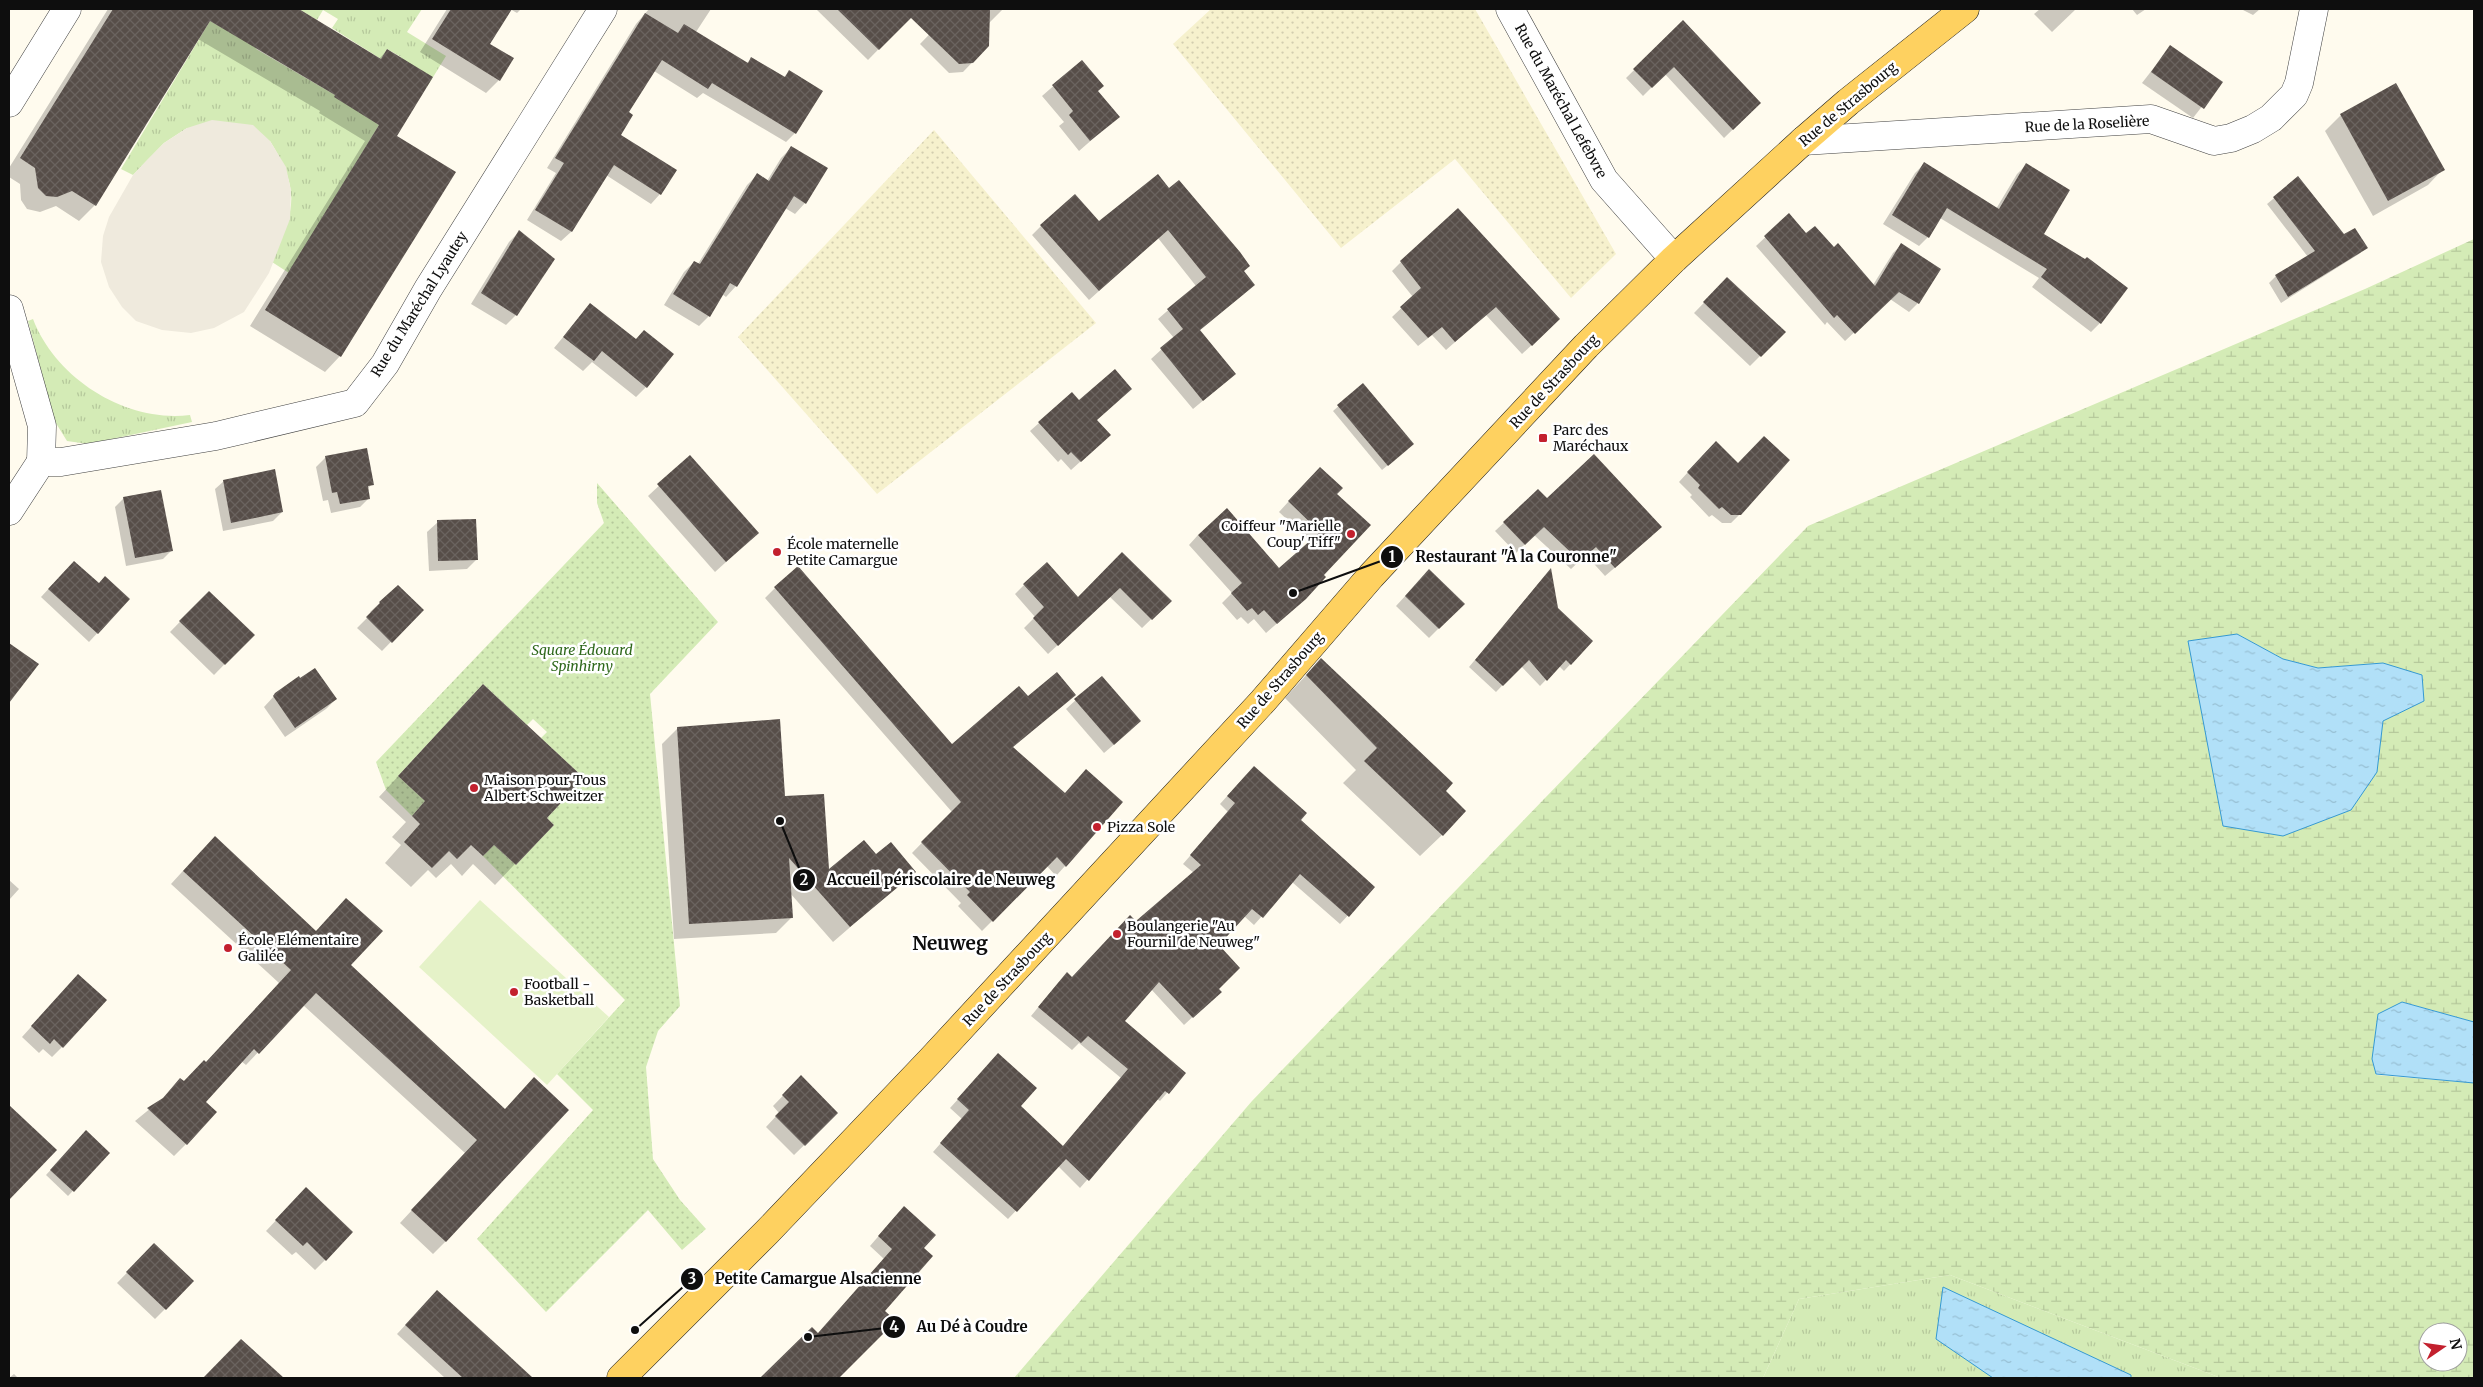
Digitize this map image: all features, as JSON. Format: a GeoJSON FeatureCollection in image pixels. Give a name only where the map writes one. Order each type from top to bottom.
{"type":"FeatureCollection","features":[{"type":"Feature","properties":{"kind":"main road","name":"Rue de Strasbourg"},"geometry":{"type":"LineString","coordinates":[[621,1378],[767,1232],[931,1060],[1262,701],[1371,576],[1586,346],[1674,259],[1803,141],[1965,9]]}},
{"type":"Feature","properties":{"kind":"street"},"geometry":{"type":"LineString","coordinates":[[9,103],[67,9]]}},
{"type":"Feature","properties":{"kind":"street","name":"Rue du Maréchal Lyautey"},"geometry":{"type":"LineString","coordinates":[[41,462],[61,462],[216,436],[355,403],[384,364],[428,289],[603,9]]}},
{"type":"Feature","properties":{"kind":"street","name":"Rue du Maréchal Lefebvre"},"geometry":{"type":"LineString","coordinates":[[1510,9],[1604,180],[1674,259]]}},
{"type":"Feature","properties":{"kind":"street","name":"Rue de la Roselière"},"geometry":{"type":"LineString","coordinates":[[1803,141],[2151,119],[2214,141],[2231,138],[2253,130],[2271,118],[2294,95],[2299,83],[2314,9]]}},
{"type":"Feature","properties":{"kind":"street"},"geometry":{"type":"LineString","coordinates":[[9,309],[42,426],[41,462],[9,511]]}},
{"type":"Feature","properties":{"kind":"shaded area"},"geometry":{"type":"Polygon","coordinates":[[[1211,9],[1475,9],[1616,254],[1571,298],[1455,159],[1341,248],[1173,44],[1211,9]]]}},
{"type":"Feature","properties":{"kind":"shaded area"},"geometry":{"type":"Polygon","coordinates":[[[212,120],[253,125],[270,141],[286,167],[291,191],[290,219],[269,273],[244,312],[214,328],[191,333],[162,330],[136,321],[122,307],[109,287],[101,262],[103,236],[109,217],[133,175],[147,160],[164,143],[187,128],[212,120]]]}},
{"type":"Feature","properties":{"kind":"shaded area"},"geometry":{"type":"Polygon","coordinates":[[[934,130],[1096,323],[877,494],[738,337],[934,130]]]}},
{"type":"Feature","properties":{"kind":"green space"},"geometry":{"type":"Polygon","coordinates":[[[299,9],[422,9],[407,32],[446,56],[427,87],[396,68],[401,57],[387,49],[381,59],[332,28],[338,19],[323,10],[317,20],[299,9]]]}},
{"type":"Feature","properties":{"kind":"green space"},"geometry":{"type":"Polygon","coordinates":[[[210,21],[257,47],[256,49],[335,95],[379,125],[289,273],[272,262],[285,228],[291,201],[287,174],[270,141],[187,128],[164,143],[133,175],[121,169],[210,21]]]}},
{"type":"Feature","properties":{"kind":"green space"},"geometry":{"type":"Polygon","coordinates":[[[2474,239],[2474,1022],[2402,1002],[2376,1075],[2474,1083],[2474,1378],[2221,1378],[1950,1275],[1799,1299],[1763,1378],[1014,1378],[1252,1101],[1808,526],[2365,289],[2474,239]],[[2237,634],[2379,744],[2383,721],[2383,663],[2318,668],[2283,659],[2237,634]]]}},
{"type":"Feature","properties":{"kind":"green space"},"geometry":{"type":"Polygon","coordinates":[[[33,319],[44,341],[58,360],[76,378],[96,392],[118,404],[142,412],[166,416],[190,415],[192,422],[88,444],[67,441],[54,420],[28,321],[33,319]]]}},
{"type":"Feature","properties":{"kind":"green space","name":"Square Édouard Spinhirny"},"geometry":{"type":"Polygon","coordinates":[[[597,483],[718,622],[650,694],[680,1006],[658,1031],[646,1067],[653,1159],[680,1200],[706,1229],[682,1250],[648,1210],[546,1312],[477,1239],[593,1110],[557,1074],[625,1000],[483,856],[494,845],[516,865],[554,825],[547,818],[584,778],[541,738],[547,732],[533,719],[527,725],[483,684],[398,776],[425,801],[412,816],[386,790],[376,762],[604,523],[597,503],[597,483]]]}},
{"type":"Feature","properties":{"kind":"green space","name":"Football - Basketball"},"geometry":{"type":"Polygon","coordinates":[[[480,900],[609,1017],[547,1085],[419,967],[480,900]]]}},
{"type":"Feature","properties":{"kind":"green space"},"geometry":{"type":"Polygon","coordinates":[[[1950,1275],[2221,1378],[1763,1378],[1799,1299],[1950,1275]]]}},
{"type":"Feature","properties":{"kind":"water"},"geometry":{"type":"Polygon","coordinates":[[[2237,634],[2283,659],[2318,668],[2383,663],[2422,675],[2424,701],[2383,721],[2377,772],[2351,810],[2283,836],[2223,826],[2188,641],[2237,634]]]}},
{"type":"Feature","properties":{"kind":"water"},"geometry":{"type":"Polygon","coordinates":[[[2402,1002],[2474,1022],[2474,1083],[2376,1074],[2372,1059],[2378,1014],[2402,1002]]]}},
{"type":"Feature","properties":{"kind":"water"},"geometry":{"type":"Polygon","coordinates":[[[1943,1287],[2131,1375],[2131,1378],[1993,1378],[1936,1339],[1943,1287]]]}},
{"type":"Feature","properties":{"kind":"building"},"geometry":{"type":"Polygon","coordinates":[[[113,9],[299,9],[381,59],[387,49],[433,77],[397,136],[456,172],[341,357],[265,310],[379,125],[334,97],[335,95],[210,21],[96,206],[72,191],[57,197],[46,196],[38,188],[35,168],[20,158],[113,9]]]}},
{"type":"Feature","properties":{"kind":"building"},"geometry":{"type":"Polygon","coordinates":[[[451,9],[512,9],[490,44],[514,58],[500,81],[432,39],[451,9]]]}},
{"type":"Feature","properties":{"kind":"building"},"geometry":{"type":"Polygon","coordinates":[[[837,9],[990,9],[989,46],[973,63],[959,64],[911,18],[879,50],[837,9]]]}},
{"type":"Feature","properties":{"kind":"building"},"geometry":{"type":"Polygon","coordinates":[[[645,13],[678,33],[684,24],[748,63],[751,57],[785,77],[789,70],[823,91],[796,134],[712,83],[708,89],[662,60],[629,112],[633,115],[621,135],[677,170],[661,195],[614,165],[572,232],[535,210],[564,163],[555,158],[645,13]]]}},
{"type":"Feature","properties":{"kind":"building"},"geometry":{"type":"Polygon","coordinates":[[[1683,20],[1761,103],[1733,130],[1674,67],[1652,88],[1633,69],[1683,20]]]}},
{"type":"Feature","properties":{"kind":"building"},"geometry":{"type":"Polygon","coordinates":[[[2170,45],[2223,82],[2204,109],[2151,72],[2170,45]]]}},
{"type":"Feature","properties":{"kind":"building"},"geometry":{"type":"Polygon","coordinates":[[[1082,60],[1104,86],[1098,91],[1120,117],[1090,141],[1069,115],[1073,111],[1052,85],[1082,60]]]}},
{"type":"Feature","properties":{"kind":"building"},"geometry":{"type":"Polygon","coordinates":[[[2396,83],[2445,170],[2388,201],[2340,114],[2396,83]]]}},
{"type":"Feature","properties":{"kind":"building"},"geometry":{"type":"Polygon","coordinates":[[[791,146],[828,168],[806,204],[794,196],[737,287],[730,283],[710,317],[673,294],[694,261],[700,264],[757,173],[769,181],[791,146]]]}},
{"type":"Feature","properties":{"kind":"building"},"geometry":{"type":"Polygon","coordinates":[[[1924,162],[1999,209],[2026,163],[2070,190],[2044,234],[2085,259],[2087,257],[2128,288],[2101,324],[2041,277],[2047,269],[1947,208],[1929,238],[1892,215],[1924,162]]]}},
{"type":"Feature","properties":{"kind":"building"},"geometry":{"type":"Polygon","coordinates":[[[1158,174],[1169,188],[1179,180],[1240,252],[1250,266],[1244,271],[1255,285],[1200,330],[1236,374],[1203,401],[1160,348],[1183,329],[1167,309],[1206,277],[1168,230],[1099,291],[1040,225],[1075,194],[1099,221],[1158,174]]]}},
{"type":"Feature","properties":{"kind":"building"},"geometry":{"type":"Polygon","coordinates":[[[2298,176],[2344,234],[2355,228],[2368,248],[2288,297],[2275,275],[2315,251],[2273,197],[2298,176]]]}},
{"type":"Feature","properties":{"kind":"building"},"geometry":{"type":"Polygon","coordinates":[[[1458,208],[1560,319],[1532,346],[1496,307],[1455,342],[1442,327],[1428,338],[1400,307],[1421,288],[1400,261],[1458,208]]]}},
{"type":"Feature","properties":{"kind":"building"},"geometry":{"type":"Polygon","coordinates":[[[1789,213],[1806,233],[1815,226],[1834,247],[1838,243],[1875,286],[1901,243],[1941,269],[1919,304],[1899,292],[1855,334],[1837,315],[1834,318],[1764,236],[1789,213]]]}},
{"type":"Feature","properties":{"kind":"building"},"geometry":{"type":"Polygon","coordinates":[[[519,230],[555,259],[517,316],[481,293],[519,230]]]}},
{"type":"Feature","properties":{"kind":"building"},"geometry":{"type":"Polygon","coordinates":[[[1727,277],[1786,332],[1761,357],[1703,302],[1727,277]]]}},
{"type":"Feature","properties":{"kind":"building"},"geometry":{"type":"Polygon","coordinates":[[[590,303],[636,339],[644,330],[674,354],[647,388],[602,351],[594,361],[563,337],[590,303]]]}},
{"type":"Feature","properties":{"kind":"building"},"geometry":{"type":"Polygon","coordinates":[[[1115,369],[1132,389],[1097,420],[1111,435],[1081,462],[1071,452],[1068,455],[1038,422],[1072,392],[1079,400],[1115,369]]]}},
{"type":"Feature","properties":{"kind":"building"},"geometry":{"type":"Polygon","coordinates":[[[1363,383],[1414,444],[1388,466],[1337,405],[1363,383]]]}},
{"type":"Feature","properties":{"kind":"building"},"geometry":{"type":"Polygon","coordinates":[[[1764,436],[1790,460],[1741,515],[1731,515],[1722,507],[1719,509],[1698,488],[1700,485],[1687,472],[1716,441],[1738,463],[1764,436]]]}},
{"type":"Feature","properties":{"kind":"building"},"geometry":{"type":"Polygon","coordinates":[[[367,448],[374,485],[368,486],[370,499],[340,504],[337,492],[332,493],[325,456],[367,448]]]}},
{"type":"Feature","properties":{"kind":"building"},"geometry":{"type":"Polygon","coordinates":[[[1594,454],[1662,527],[1615,568],[1596,547],[1580,561],[1544,527],[1525,545],[1503,522],[1538,489],[1547,498],[1594,454]]]}},
{"type":"Feature","properties":{"kind":"building"},"geometry":{"type":"Polygon","coordinates":[[[690,455],[759,533],[726,562],[657,484],[690,455]]]}},
{"type":"Feature","properties":{"kind":"building"},"geometry":{"type":"Polygon","coordinates":[[[1320,467],[1343,488],[1337,494],[1371,525],[1324,575],[1326,577],[1306,599],[1277,624],[1264,610],[1258,615],[1252,608],[1247,611],[1231,593],[1242,583],[1198,535],[1227,508],[1279,568],[1320,532],[1288,501],[1320,467]]]}},
{"type":"Feature","properties":{"kind":"building"},"geometry":{"type":"Polygon","coordinates":[[[275,469],[283,512],[231,523],[223,480],[275,469]]]}},
{"type":"Feature","properties":{"kind":"building"},"geometry":{"type":"Polygon","coordinates":[[[161,490],[173,551],[135,558],[123,497],[161,490]]]}},
{"type":"Feature","properties":{"kind":"building"},"geometry":{"type":"Polygon","coordinates":[[[476,519],[478,560],[438,561],[437,520],[476,519]]]}},
{"type":"Feature","properties":{"kind":"building"},"geometry":{"type":"Polygon","coordinates":[[[1122,552],[1172,601],[1152,620],[1120,588],[1058,646],[1033,618],[1044,607],[1023,584],[1047,562],[1078,597],[1122,552]]]}},
{"type":"Feature","properties":{"kind":"building"},"geometry":{"type":"Polygon","coordinates":[[[74,561],[99,583],[105,576],[130,599],[98,634],[48,589],[74,561]]]}},
{"type":"Feature","properties":{"kind":"building"},"geometry":{"type":"Polygon","coordinates":[[[798,566],[952,744],[1019,686],[1028,696],[1057,672],[1076,695],[1013,747],[1065,793],[1086,769],[1123,802],[1066,867],[1057,857],[993,922],[967,895],[970,892],[921,842],[961,802],[774,587],[798,566]]]}},
{"type":"Feature","properties":{"kind":"building"},"geometry":{"type":"Polygon","coordinates":[[[1551,568],[1558,608],[1593,641],[1571,665],[1566,660],[1547,681],[1529,660],[1503,686],[1475,660],[1551,568]]]}},
{"type":"Feature","properties":{"kind":"building"},"geometry":{"type":"Polygon","coordinates":[[[1429,569],[1465,604],[1439,629],[1405,596],[1429,569]]]}},
{"type":"Feature","properties":{"kind":"building"},"geometry":{"type":"Polygon","coordinates":[[[398,585],[424,610],[392,643],[366,617],[398,585]]]}},
{"type":"Feature","properties":{"kind":"building"},"geometry":{"type":"Polygon","coordinates":[[[209,591],[255,635],[225,665],[179,621],[209,591]]]}},
{"type":"Feature","properties":{"kind":"building"},"geometry":{"type":"Polygon","coordinates":[[[9,643],[39,664],[9,703],[9,643]]]}},
{"type":"Feature","properties":{"kind":"building"},"geometry":{"type":"Polygon","coordinates":[[[1321,658],[1453,783],[1446,791],[1466,811],[1443,836],[1364,761],[1377,748],[1306,675],[1321,658]]]}},
{"type":"Feature","properties":{"kind":"building"},"geometry":{"type":"Polygon","coordinates":[[[315,668],[337,699],[295,728],[273,696],[299,676],[300,678],[315,668]]]}},
{"type":"Feature","properties":{"kind":"building"},"geometry":{"type":"Polygon","coordinates":[[[1102,676],[1141,721],[1114,745],[1074,699],[1102,676]]]}},
{"type":"Feature","properties":{"kind":"building"},"geometry":{"type":"Polygon","coordinates":[[[483,684],[584,778],[547,818],[554,825],[516,865],[494,845],[483,856],[471,845],[457,859],[449,851],[432,868],[404,842],[420,824],[412,816],[425,801],[398,776],[483,684]]]}},
{"type":"Feature","properties":{"kind":"building"},"geometry":{"type":"Polygon","coordinates":[[[780,719],[785,796],[824,794],[829,869],[864,840],[876,854],[891,842],[916,872],[850,927],[789,858],[793,918],[689,924],[677,727],[780,719]]]}},
{"type":"Feature","properties":{"kind":"building"},"geometry":{"type":"Polygon","coordinates":[[[1254,766],[1307,813],[1301,820],[1375,887],[1349,917],[1300,874],[1263,918],[1252,909],[1219,945],[1240,968],[1219,989],[1222,992],[1193,1018],[1159,982],[1125,1021],[1186,1073],[1169,1094],[1165,1091],[1089,1181],[1066,1159],[1017,1212],[940,1143],[969,1110],[957,1099],[998,1053],[1037,1088],[1021,1106],[1063,1146],[1128,1069],[1088,1036],[1081,1043],[1038,1007],[1067,972],[1072,977],[1130,915],[1136,921],[1201,865],[1190,855],[1235,803],[1227,796],[1254,766]]]}},
{"type":"Feature","properties":{"kind":"building"},"geometry":{"type":"Polygon","coordinates":[[[215,836],[316,931],[346,898],[383,931],[351,965],[505,1109],[534,1077],[569,1110],[446,1242],[411,1210],[477,1140],[316,993],[259,1054],[254,1049],[206,1102],[217,1112],[187,1145],[147,1108],[163,1098],[180,1078],[184,1081],[204,1060],[206,1062],[291,970],[183,871],[215,836]]]}},
{"type":"Feature","properties":{"kind":"building"},"geometry":{"type":"Polygon","coordinates":[[[78,974],[107,1000],[63,1048],[54,1039],[50,1044],[31,1026],[78,974]]]}},
{"type":"Feature","properties":{"kind":"building"},"geometry":{"type":"Polygon","coordinates":[[[801,1075],[838,1113],[805,1146],[775,1116],[789,1102],[782,1095],[801,1075]]]}},
{"type":"Feature","properties":{"kind":"building"},"geometry":{"type":"Polygon","coordinates":[[[9,1105],[57,1150],[9,1200],[9,1105]]]}},
{"type":"Feature","properties":{"kind":"building"},"geometry":{"type":"Polygon","coordinates":[[[86,1130],[110,1153],[74,1192],[50,1170],[86,1130]]]}},
{"type":"Feature","properties":{"kind":"building"},"geometry":{"type":"Polygon","coordinates":[[[306,1187],[353,1232],[326,1261],[307,1242],[303,1246],[275,1220],[306,1187]]]}},
{"type":"Feature","properties":{"kind":"building"},"geometry":{"type":"Polygon","coordinates":[[[904,1206],[936,1235],[924,1248],[933,1256],[885,1311],[896,1321],[839,1378],[760,1378],[812,1327],[818,1333],[892,1249],[878,1236],[904,1206]]]}},
{"type":"Feature","properties":{"kind":"building"},"geometry":{"type":"Polygon","coordinates":[[[154,1243],[194,1281],[166,1310],[126,1272],[154,1243]]]}},
{"type":"Feature","properties":{"kind":"building"},"geometry":{"type":"Polygon","coordinates":[[[437,1290],[533,1378],[463,1378],[405,1325],[437,1290]]]}},
{"type":"Feature","properties":{"kind":"building"},"geometry":{"type":"Polygon","coordinates":[[[241,1339],[284,1378],[203,1378],[241,1339]]]}},
{"type":"Feature","properties":{"kind":"place","name":"Parc des Maréchaux"},"geometry":{"type":"Point","coordinates":[1543,438]}},
{"type":"Feature","properties":{"kind":"place","name":"Coiffeur \"Marielle Coup' Tiff\""},"geometry":{"type":"Point","coordinates":[1351,534]}},
{"type":"Feature","properties":{"kind":"place","name":"École maternelle Petite Camargue"},"geometry":{"type":"Point","coordinates":[777,552]}},
{"type":"Feature","properties":{"kind":"place","name":"Restaurant \"À la Couronne\""},"geometry":{"type":"Point","coordinates":[1293,593]}},
{"type":"Feature","properties":{"kind":"place","name":"Maison pour Tous Albert Schweitzer"},"geometry":{"type":"Point","coordinates":[474,788]}},
{"type":"Feature","properties":{"kind":"place","name":"Accueil périscolaire de Neuweg"},"geometry":{"type":"Point","coordinates":[780,821]}},
{"type":"Feature","properties":{"kind":"place","name":"Pizza Sole"},"geometry":{"type":"Point","coordinates":[1097,827]}},
{"type":"Feature","properties":{"kind":"place","name":"Boulangerie \"Au Fournil de Neuweg\""},"geometry":{"type":"Point","coordinates":[1117,934]}},
{"type":"Feature","properties":{"kind":"place","name":"École Elémentaire Galilée"},"geometry":{"type":"Point","coordinates":[228,948]}},
{"type":"Feature","properties":{"kind":"place","name":"Football - Basketball"},"geometry":{"type":"Point","coordinates":[514,992]}},
{"type":"Feature","properties":{"kind":"place","name":"Petite Camargue Alsacienne"},"geometry":{"type":"Point","coordinates":[635,1330]}},
{"type":"Feature","properties":{"kind":"place","name":"Au Dé à Coudre"},"geometry":{"type":"Point","coordinates":[808,1337]}},
{"type":"Feature","properties":{"kind":"district","name":"Neuweg"},"geometry":{"type":"Point","coordinates":[950,943]}}]}
